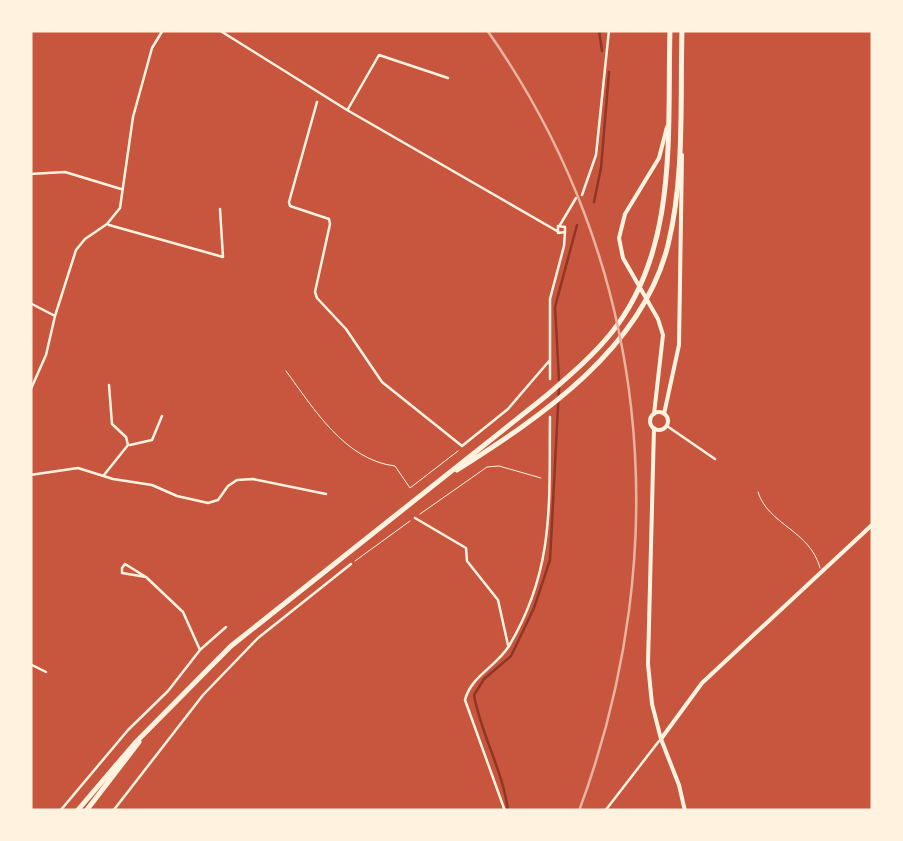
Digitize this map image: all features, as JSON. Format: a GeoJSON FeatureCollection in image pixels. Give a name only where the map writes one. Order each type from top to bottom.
{"type":"FeatureCollection","features":[{"type":"Feature","properties":{"kind":"main road"},"geometry":{"type":"LineString","coordinates":[[78,811],[199,677],[254,627],[546,396],[614,330],[639,288],[660,221],[670,30]]}},
{"type":"Feature","properties":{"kind":"main road"},"geometry":{"type":"LineString","coordinates":[[442,480],[562,395],[616,344],[646,298],[663,261],[676,189],[682,30]]}},
{"type":"Feature","properties":{"kind":"main road"},"geometry":{"type":"LineString","coordinates":[[656,442],[664,427],[679,345],[683,172],[680,112]]}},
{"type":"Feature","properties":{"kind":"main road"},"geometry":{"type":"LineString","coordinates":[[668,122],[659,158],[624,214],[619,238],[627,265],[662,328],[664,350],[650,421],[656,442],[648,664],[652,704],[685,811]]}},
{"type":"Feature","properties":{"kind":"main road"},"geometry":{"type":"LineString","coordinates":[[654,414],[664,414]]}},
{"type":"Feature","properties":{"kind":"main road"},"geometry":{"type":"LineString","coordinates":[[654,428],[664,427]]}},
{"type":"Feature","properties":{"kind":"main road"},"geometry":{"type":"LineString","coordinates":[[661,739],[702,683],[873,524]]}},
{"type":"Feature","properties":{"kind":"main road"},"geometry":{"type":"LineString","coordinates":[[86,811],[145,734]]}},
{"type":"Feature","properties":{"kind":"street"},"geometry":{"type":"LineString","coordinates":[[30,391],[46,355],[54,316],[76,250],[108,224],[120,208],[133,117],[152,48],[163,30]]}},
{"type":"Feature","properties":{"kind":"street"},"geometry":{"type":"LineString","coordinates":[[218,30],[348,110],[560,230]]}},
{"type":"Feature","properties":{"kind":"street"},"geometry":{"type":"LineString","coordinates":[[582,194],[596,155],[609,30]]}},
{"type":"Feature","properties":{"kind":"street"},"geometry":{"type":"LineString","coordinates":[[348,110],[380,55],[448,78]]}},
{"type":"Feature","properties":{"kind":"street"},"geometry":{"type":"LineString","coordinates":[[317,102],[288,202],[290,206],[322,215],[330,224],[314,292],[346,329],[382,382],[464,445],[508,410],[550,360]]}},
{"type":"Feature","properties":{"kind":"street"},"geometry":{"type":"LineString","coordinates":[[30,174],[65,172],[124,190]]}},
{"type":"Feature","properties":{"kind":"street"},"geometry":{"type":"LineString","coordinates":[[550,379],[550,299],[560,230],[569,205],[576,198]]}},
{"type":"Feature","properties":{"kind":"street"},"geometry":{"type":"LineString","coordinates":[[108,224],[224,257],[220,210]]}},
{"type":"Feature","properties":{"kind":"street"},"geometry":{"type":"LineString","coordinates":[[30,304],[54,316]]}},
{"type":"Feature","properties":{"kind":"street"},"geometry":{"type":"LineString","coordinates":[[109,384],[112,424],[126,437],[128,445]]}},
{"type":"Feature","properties":{"kind":"street"},"geometry":{"type":"LineString","coordinates":[[102,476],[128,445],[152,440],[162,416]]}},
{"type":"Feature","properties":{"kind":"street"},"geometry":{"type":"LineString","coordinates":[[505,811],[465,700],[470,686],[508,647],[543,566],[549,526],[550,417]]}},
{"type":"Feature","properties":{"kind":"street"},"geometry":{"type":"LineString","coordinates":[[664,427],[715,459]]}},
{"type":"Feature","properties":{"kind":"street"},"geometry":{"type":"LineString","coordinates":[[30,476],[78,468],[208,503],[218,500],[237,480],[253,478],[326,494]]}},
{"type":"Feature","properties":{"kind":"street"},"geometry":{"type":"LineString","coordinates":[[415,518],[466,548],[467,561],[498,600],[508,647]]}},
{"type":"Feature","properties":{"kind":"street"},"geometry":{"type":"LineString","coordinates":[[113,811],[203,695],[258,638],[350,564]]}},
{"type":"Feature","properties":{"kind":"street"},"geometry":{"type":"LineString","coordinates":[[146,577],[182,612],[200,650]]}},
{"type":"Feature","properties":{"kind":"street"},"geometry":{"type":"LineString","coordinates":[[60,811],[200,650],[226,627]]}},
{"type":"Feature","properties":{"kind":"street"},"geometry":{"type":"LineString","coordinates":[[30,664],[46,672]]}},
{"type":"Feature","properties":{"kind":"street"},"geometry":{"type":"LineString","coordinates":[[605,811],[661,739]]}},
{"type":"Feature","properties":{"kind":"lane"},"geometry":{"type":"LineString","coordinates":[[758,492],[770,512],[806,541],[817,555],[822,573]]}},
{"type":"Feature","properties":{"kind":"path"},"geometry":{"type":"LineString","coordinates":[[286,371],[318,418],[373,461],[396,466],[410,488],[464,445]]}},
{"type":"Feature","properties":{"kind":"path"},"geometry":{"type":"LineString","coordinates":[[350,564],[487,468],[498,466],[549,480]]}},
{"type":"Feature","properties":{"kind":"waterway"},"geometry":{"type":"LineString","coordinates":[[599,30],[602,51]]}},
{"type":"Feature","properties":{"kind":"waterway"},"geometry":{"type":"LineString","coordinates":[[594,202],[601,168],[609,72]]}},
{"type":"Feature","properties":{"kind":"waterway"},"geometry":{"type":"LineString","coordinates":[[559,380],[555,307],[577,225]]}},
{"type":"Feature","properties":{"kind":"waterway"},"geometry":{"type":"LineString","coordinates":[[508,811],[474,695],[484,679],[511,656],[534,608],[550,560],[559,388]]}},
{"type":"Feature","properties":{"kind":"railway"},"geometry":{"type":"LineString","coordinates":[[487,30],[542,120],[584,213],[614,310],[631,409],[636,509],[629,610],[610,711],[579,811]]}}]}
